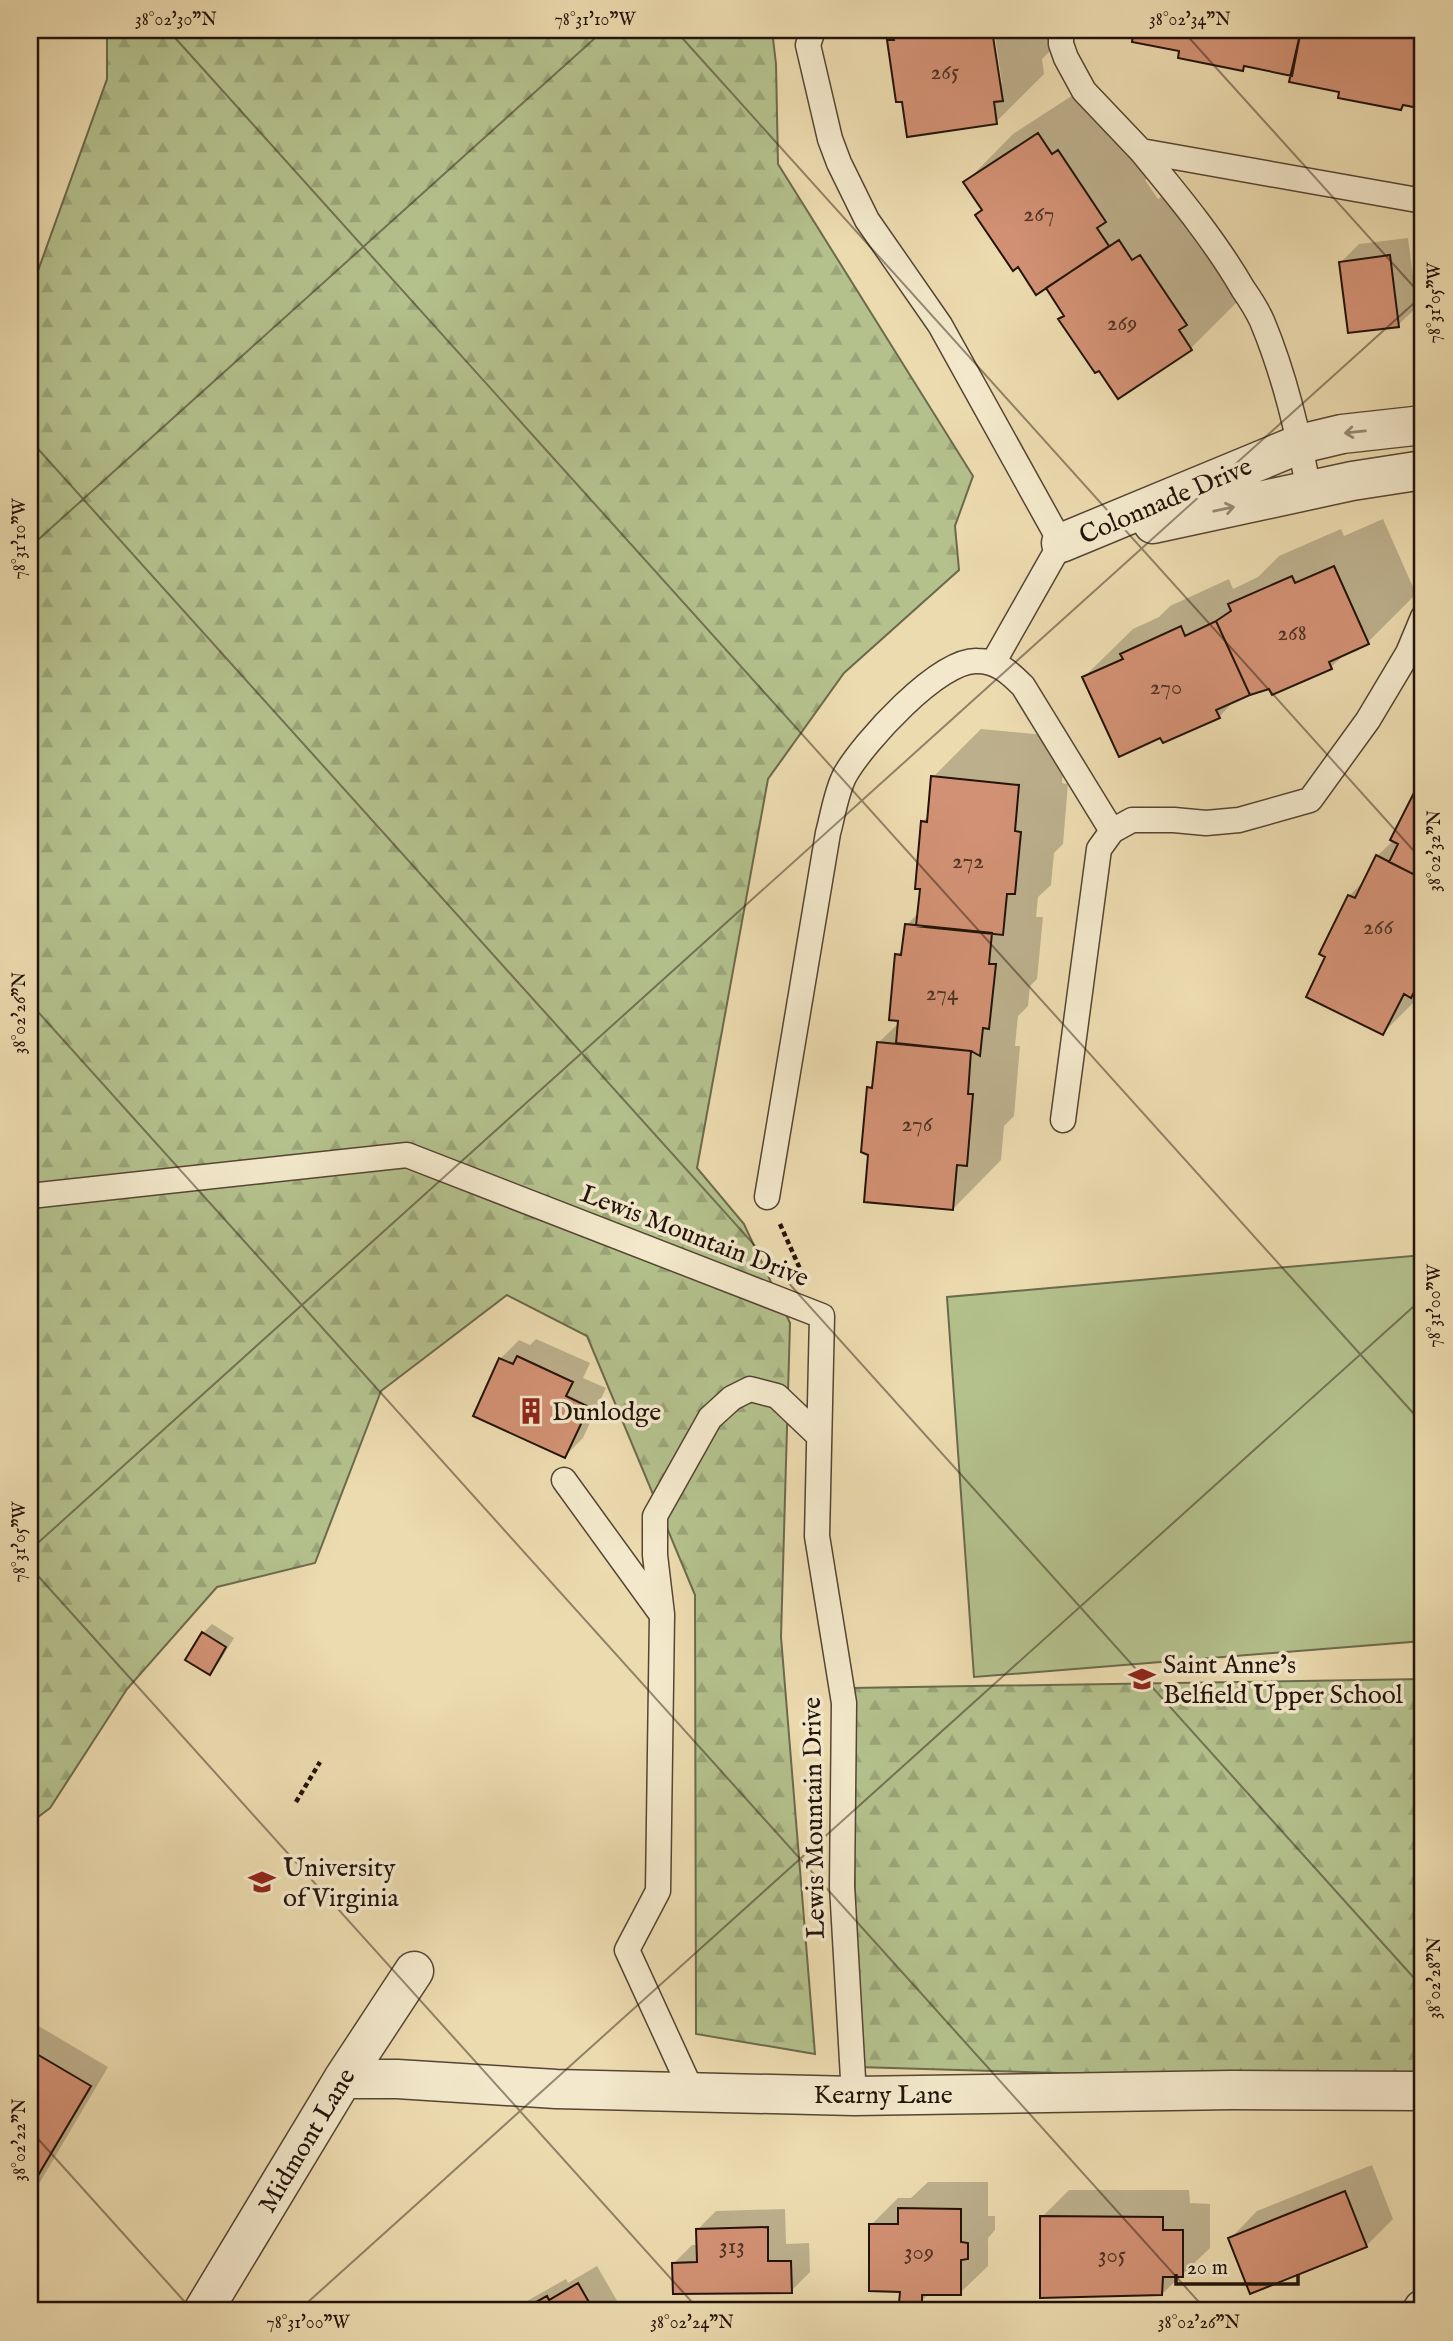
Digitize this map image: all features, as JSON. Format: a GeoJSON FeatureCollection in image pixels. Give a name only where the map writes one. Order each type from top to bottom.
{"type":"FeatureCollection","features":[{"type":"Feature","properties":{"kind":"street","name":"Colonnade Drive"},"geometry":{"type":"LineString","coordinates":[[1062,543],[1300,444],[1342,433],[1423,425]]}},
{"type":"Feature","properties":{"kind":"street","name":"Colonnade Drive"},"geometry":{"type":"LineString","coordinates":[[1062,543],[1352,481],[1423,470]]}},
{"type":"Feature","properties":{"kind":"street","name":"Midmont Lane"},"geometry":{"type":"LineString","coordinates":[[203,2311],[343,2079],[414,1971]]}},
{"type":"Feature","properties":{"kind":"street","name":"Kearny Lane"},"geometry":{"type":"LineString","coordinates":[[343,2079],[397,2079],[556,2089],[854,2096],[1232,2090],[1423,2091]]}},
{"type":"Feature","properties":{"kind":"lane"},"geometry":{"type":"LineString","coordinates":[[813,30],[808,46],[830,139],[839,163],[867,220],[940,325],[1062,543],[993,663]]}},
{"type":"Feature","properties":{"kind":"lane"},"geometry":{"type":"LineString","coordinates":[[1060,30],[1066,58],[1084,91],[1141,151],[1198,220],[1224,256],[1261,319],[1286,388],[1310,491]]}},
{"type":"Feature","properties":{"kind":"lane"},"geometry":{"type":"LineString","coordinates":[[1141,151],[1423,201]]}},
{"type":"Feature","properties":{"kind":"lane"},"geometry":{"type":"LineString","coordinates":[[1063,1120],[1100,849],[1112,831],[1132,820],[1206,823],[1238,820],[1310,800],[1368,720],[1408,653],[1423,617]]}},
{"type":"Feature","properties":{"kind":"lane"},"geometry":{"type":"LineString","coordinates":[[767,1198],[828,833],[844,777],[866,745],[910,699],[952,666],[975,660],[993,663],[1006,669],[1023,685],[1112,831]]}},
{"type":"Feature","properties":{"kind":"lane","name":"Lewis Mountain Drive"},"geometry":{"type":"LineString","coordinates":[[30,1196],[407,1155],[822,1316],[817,1536],[844,1703],[842,1886],[854,2096]]}},
{"type":"Feature","properties":{"kind":"lane"},"geometry":{"type":"LineString","coordinates":[[696,2091],[689,2085],[627,1950],[658,1891],[662,1615],[655,1555],[656,1516],[710,1418],[732,1398],[750,1389],[777,1396],[819,1436]]}},
{"type":"Feature","properties":{"kind":"lane"},"geometry":{"type":"LineString","coordinates":[[564,1480],[662,1615]]}},
{"type":"Feature","properties":{"kind":"path"},"geometry":{"type":"LineString","coordinates":[[767,1198],[822,1316]]}},
{"type":"Feature","properties":{"kind":"path"},"geometry":{"type":"LineString","coordinates":[[296,1802],[320,1762]]}},
{"type":"Feature","properties":{"kind":"green space"},"geometry":{"type":"Polygon","coordinates":[[[107,30],[772,30],[776,64],[778,164],[973,476],[955,526],[959,570],[844,673],[768,779],[697,1168],[744,1224],[790,1323],[781,1637],[815,2054],[696,2034],[695,1595],[587,1336],[507,1295],[381,1391],[315,1563],[217,1587],[127,1689],[50,1808],[30,1823],[30,293],[107,79],[107,30]]]}},
{"type":"Feature","properties":{"kind":"green space"},"geometry":{"type":"Polygon","coordinates":[[[1423,1255],[1423,1641],[974,1677],[947,1297],[1423,1255]]]}},
{"type":"Feature","properties":{"kind":"green space"},"geometry":{"type":"Polygon","coordinates":[[[1423,1679],[1423,2084],[858,2067],[851,1688],[1423,1679]]]}},
{"type":"Feature","properties":{"kind":"building"},"geometry":{"type":"Polygon","coordinates":[[[892,30],[992,30],[1003,101],[994,102],[997,124],[907,137],[902,102],[896,102],[887,40],[894,40],[892,30]]]}},
{"type":"Feature","properties":{"kind":"building"},"geometry":{"type":"Polygon","coordinates":[[[1134,30],[1301,30],[1292,76],[1244,66],[1243,71],[1178,58],[1179,51],[1132,42],[1134,30]]]}},
{"type":"Feature","properties":{"kind":"building"},"geometry":{"type":"Polygon","coordinates":[[[1301,30],[1423,30],[1423,109],[1403,105],[1401,110],[1338,98],[1339,92],[1289,82],[1301,30]]]}},
{"type":"Feature","properties":{"kind":"building"},"geometry":{"type":"Polygon","coordinates":[[[1038,133],[1052,154],[1058,150],[1106,222],[1097,228],[1109,246],[1036,295],[1018,267],[1013,271],[975,215],[982,210],[963,182],[1038,133]]]}},
{"type":"Feature","properties":{"kind":"building"},"geometry":{"type":"Polygon","coordinates":[[[1119,240],[1132,260],[1140,255],[1187,325],[1179,330],[1192,350],[1118,399],[1099,371],[1095,373],[1058,319],[1064,316],[1046,288],[1119,240]]]}},
{"type":"Feature","properties":{"kind":"building"},"geometry":{"type":"Polygon","coordinates":[[[1390,255],[1399,327],[1348,333],[1339,262],[1390,255]]]}},
{"type":"Feature","properties":{"kind":"building"},"geometry":{"type":"Polygon","coordinates":[[[1334,566],[1369,644],[1329,662],[1332,669],[1272,695],[1269,689],[1250,695],[1216,621],[1231,611],[1228,604],[1292,576],[1295,583],[1334,566]]]}},
{"type":"Feature","properties":{"kind":"building"},"geometry":{"type":"Polygon","coordinates":[[[1216,621],[1250,695],[1216,710],[1220,718],[1163,743],[1160,738],[1119,757],[1082,677],[1123,659],[1120,654],[1181,626],[1185,636],[1216,621]]]}},
{"type":"Feature","properties":{"kind":"building"},"geometry":{"type":"Polygon","coordinates":[[[931,776],[1019,785],[1015,831],[1021,832],[1015,894],[1007,894],[1003,935],[916,926],[920,889],[915,889],[921,821],[927,822],[931,776]]]}},
{"type":"Feature","properties":{"kind":"building"},"geometry":{"type":"Polygon","coordinates":[[[1422,777],[1423,879],[1389,862],[1398,844],[1390,840],[1422,777]]]}},
{"type":"Feature","properties":{"kind":"building"},"geometry":{"type":"Polygon","coordinates":[[[1376,855],[1423,879],[1423,975],[1411,998],[1404,994],[1383,1035],[1306,997],[1325,957],[1319,954],[1348,895],[1355,898],[1376,855]]]}},
{"type":"Feature","properties":{"kind":"building"},"geometry":{"type":"Polygon","coordinates":[[[905,924],[992,933],[989,964],[996,964],[989,1029],[983,1028],[980,1056],[971,1051],[896,1043],[898,1021],[889,1020],[895,954],[901,955],[905,924]]]}},
{"type":"Feature","properties":{"kind":"building"},"geometry":{"type":"Polygon","coordinates":[[[877,1042],[971,1051],[968,1094],[973,1094],[967,1166],[957,1165],[953,1210],[864,1202],[868,1155],[861,1152],[867,1087],[872,1088],[877,1042]]]}},
{"type":"Feature","properties":{"kind":"building","name":"Dunlodge"},"geometry":{"type":"Polygon","coordinates":[[[517,1356],[573,1382],[566,1396],[589,1407],[565,1458],[473,1416],[499,1358],[513,1364],[517,1356]]]}},
{"type":"Feature","properties":{"kind":"building"},"geometry":{"type":"Polygon","coordinates":[[[202,1632],[226,1647],[210,1675],[185,1660],[202,1632]]]}},
{"type":"Feature","properties":{"kind":"building"},"geometry":{"type":"Polygon","coordinates":[[[30,2050],[91,2086],[30,2189],[30,2050]]]}},
{"type":"Feature","properties":{"kind":"building"},"geometry":{"type":"Polygon","coordinates":[[[1345,2191],[1367,2247],[1250,2294],[1228,2238],[1345,2191]]]}},
{"type":"Feature","properties":{"kind":"building"},"geometry":{"type":"Polygon","coordinates":[[[898,2208],[961,2209],[961,2242],[968,2243],[968,2259],[961,2260],[961,2295],[922,2295],[922,2303],[899,2303],[900,2292],[869,2291],[869,2224],[898,2224],[898,2208]]]}},
{"type":"Feature","properties":{"kind":"building"},"geometry":{"type":"Polygon","coordinates":[[[1040,2216],[1163,2217],[1163,2230],[1183,2230],[1183,2277],[1163,2277],[1162,2295],[1040,2298],[1040,2216]]]}},
{"type":"Feature","properties":{"kind":"building"},"geometry":{"type":"Polygon","coordinates":[[[768,2227],[768,2261],[791,2261],[792,2293],[673,2294],[672,2263],[697,2262],[696,2229],[768,2227]]]}},
{"type":"Feature","properties":{"kind":"building"},"geometry":{"type":"Polygon","coordinates":[[[578,2283],[594,2311],[520,2311],[547,2296],[549,2300],[578,2283]]]}},
{"type":"Feature","properties":{"kind":"place","name":"Dunlodge"},"geometry":{"type":"Point","coordinates":[531,1411]}},
{"type":"Feature","properties":{"kind":"place","name":"Saint Anne's Belfield Upper School"},"geometry":{"type":"Point","coordinates":[1142,1679]}},
{"type":"Feature","properties":{"kind":"place","name":"University of Virginia"},"geometry":{"type":"Point","coordinates":[262,1882]}}]}
